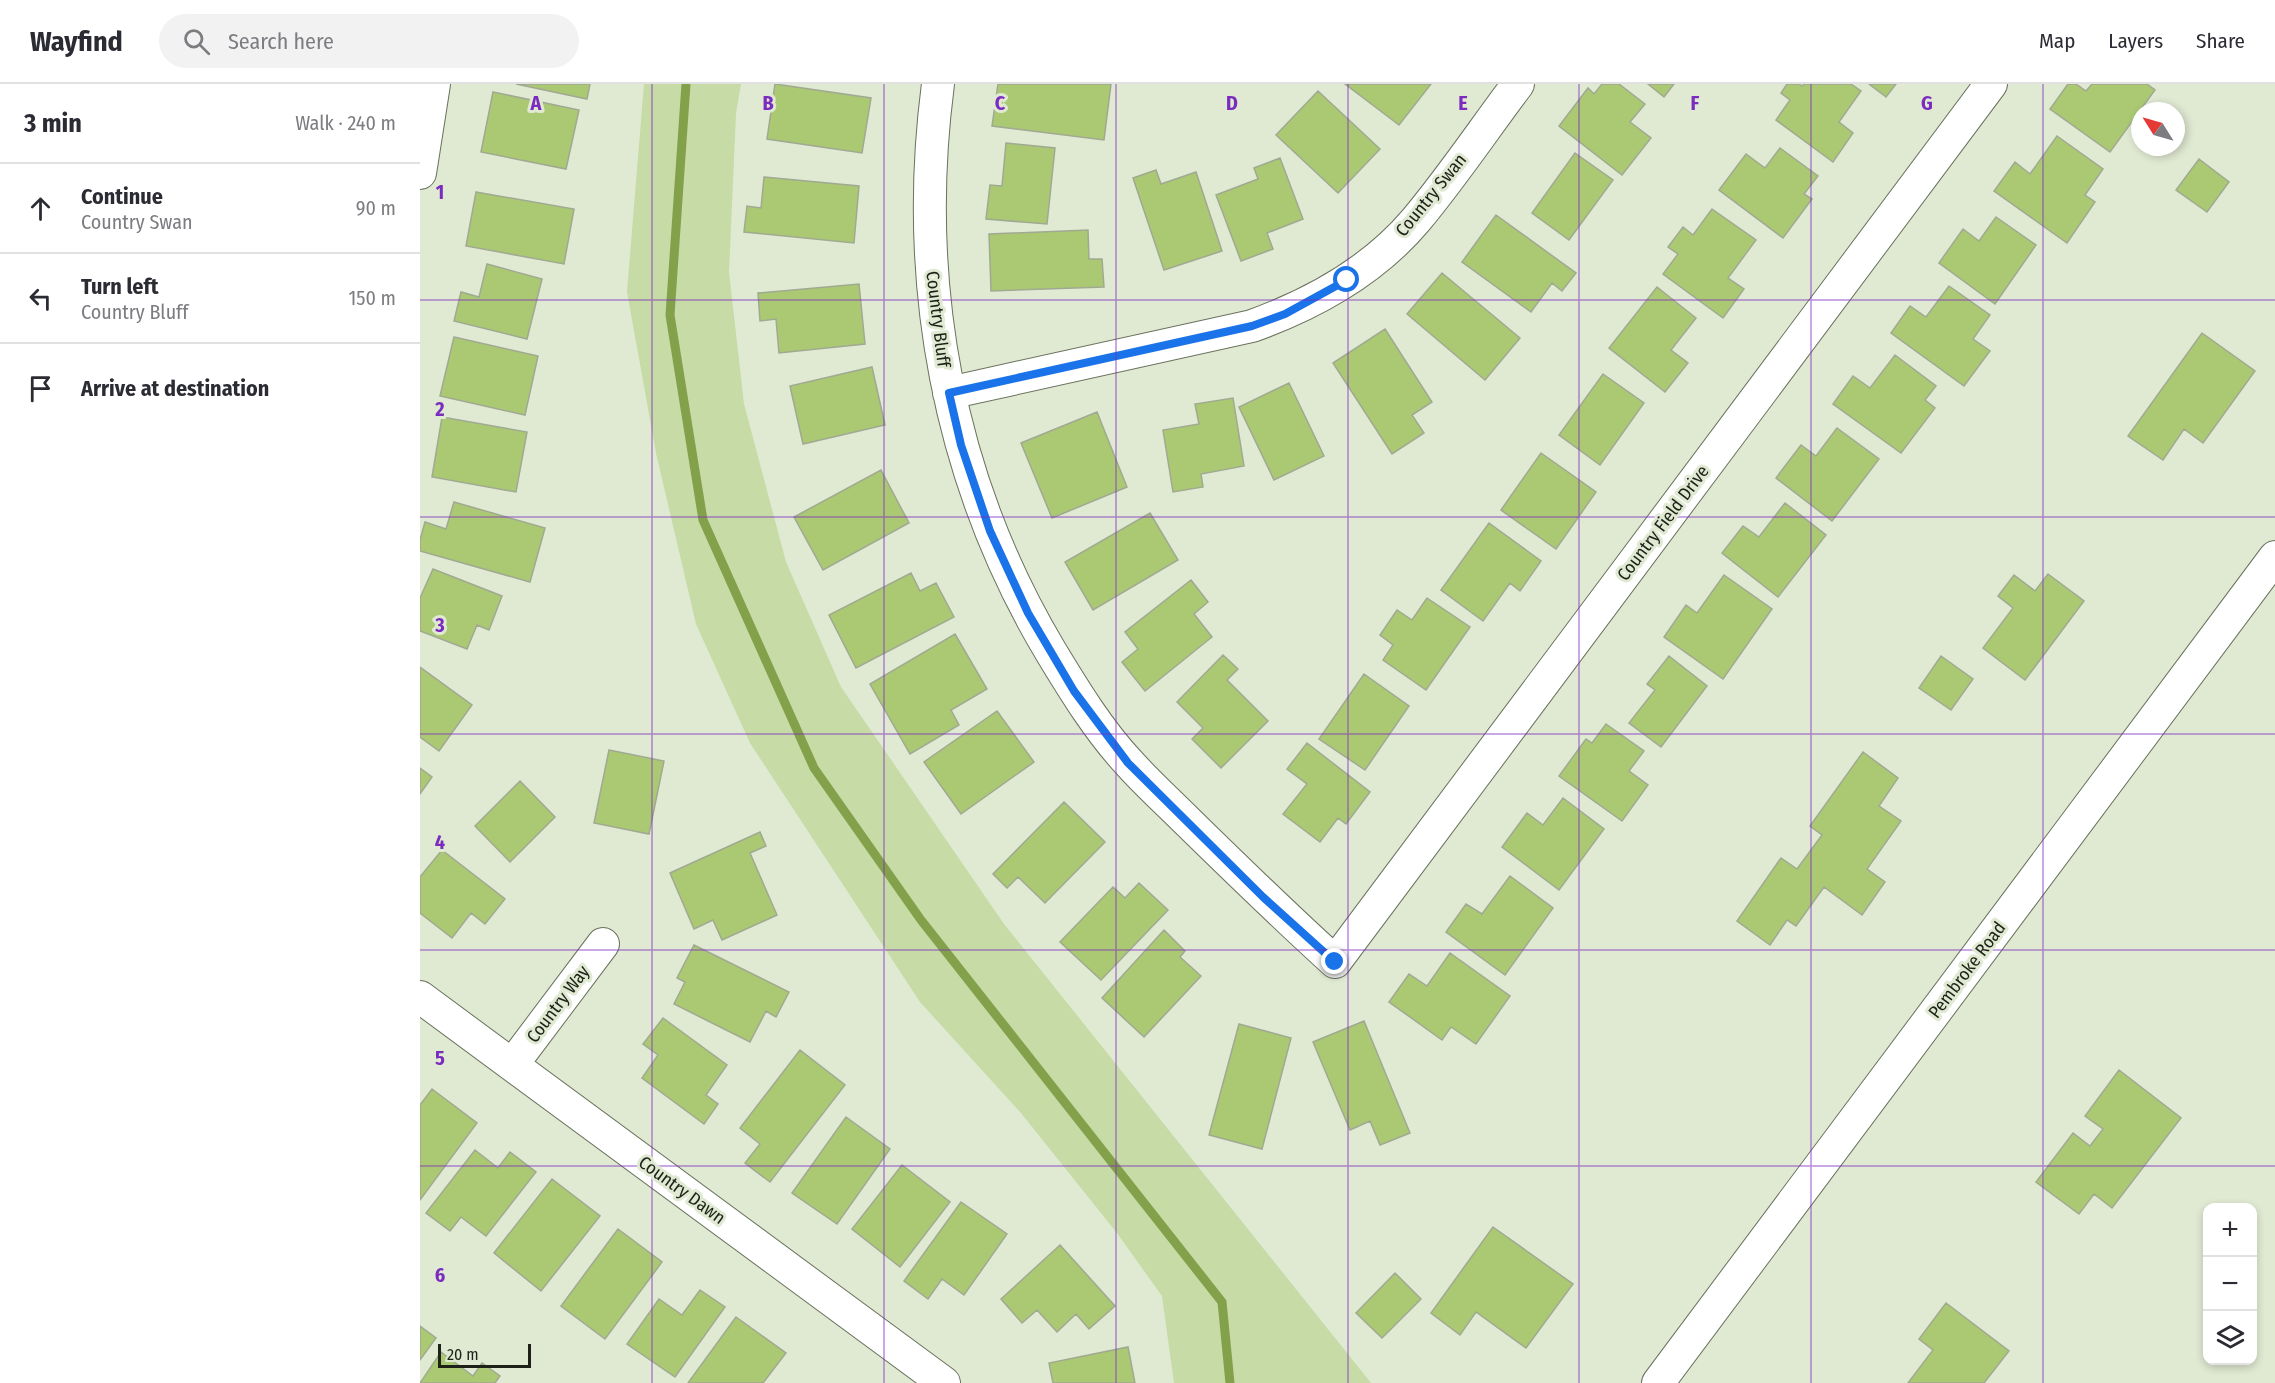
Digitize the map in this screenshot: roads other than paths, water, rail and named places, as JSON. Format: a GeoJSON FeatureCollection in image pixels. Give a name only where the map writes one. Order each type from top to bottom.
{"type":"FeatureCollection","features":[{"type":"Feature","properties":{"kind":"street"},"geometry":{"type":"LineString","coordinates":[[420,173],[434,84]]}},
{"type":"Feature","properties":{"kind":"street","name":"Country Bluff"},"geometry":{"type":"LineString","coordinates":[[938,84],[929,177],[930,268],[941,357],[949,393],[961,445],[990,531],[1028,613],[1074,691],[1128,763],[1263,897],[1335,962]]}},
{"type":"Feature","properties":{"kind":"street","name":"Country Swan"},"geometry":{"type":"LineString","coordinates":[[949,393],[1252,326],[1285,314],[1317,298],[1347,280],[1415,221],[1518,84]]}},
{"type":"Feature","properties":{"kind":"street","name":"Country Field Drive"},"geometry":{"type":"LineString","coordinates":[[1335,962],[1991,84]]}},
{"type":"Feature","properties":{"kind":"street","name":"Pembroke Road"},"geometry":{"type":"LineString","coordinates":[[1658,1383],[2275,557]]}},
{"type":"Feature","properties":{"kind":"street","name":"Country Way"},"geometry":{"type":"LineString","coordinates":[[512,1065],[603,944]]}},
{"type":"Feature","properties":{"kind":"street","name":"Country Dawn"},"geometry":{"type":"LineString","coordinates":[[420,997],[944,1383]]}},
{"type":"Feature","properties":{"kind":"waterway"},"geometry":{"type":"LineString","coordinates":[[686,84],[670,315],[703,520],[814,768],[921,920],[1222,1302],[1230,1383]]}}]}
